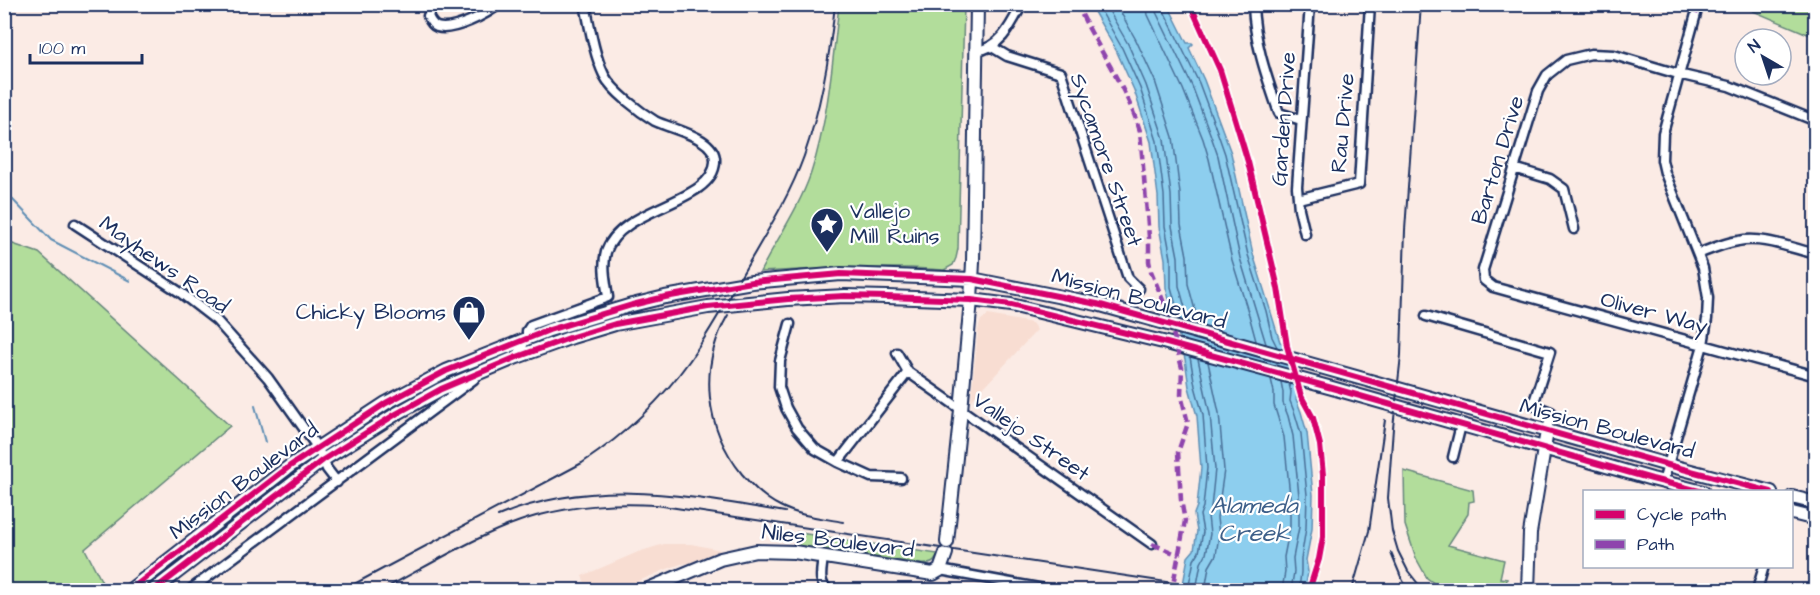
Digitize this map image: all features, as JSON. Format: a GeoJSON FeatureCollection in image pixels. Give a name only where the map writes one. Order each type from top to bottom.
{"type":"FeatureCollection","features":[{"type":"Feature","properties":{"kind":"main road","name":"Niles Boulevard"},"geometry":{"type":"LineString","coordinates":[[646,591],[720,559],[745,552],[782,551],[933,574],[940,570],[946,547],[971,300],[977,4]]}},
{"type":"Feature","properties":{"kind":"main road","name":"Mission Boulevard"},"geometry":{"type":"LineString","coordinates":[[130,591],[317,447],[386,403],[446,371],[527,338],[632,305],[752,282],[841,274],[972,279],[1066,297],[1156,320],[1763,490]]}},
{"type":"Feature","properties":{"kind":"main road","name":"Mission Boulevard"},"geometry":{"type":"LineString","coordinates":[[154,591],[323,460],[406,408],[452,385],[517,357],[607,326],[708,307],[788,298],[845,296],[971,300],[1011,305],[1163,342],[1695,490]]}},
{"type":"Feature","properties":{"kind":"main road"},"geometry":{"type":"LineString","coordinates":[[446,371],[452,385]]}},
{"type":"Feature","properties":{"kind":"main road"},"geometry":{"type":"LineString","coordinates":[[1528,589],[1530,533],[1547,431]]}},
{"type":"Feature","properties":{"kind":"main road"},"geometry":{"type":"LineString","coordinates":[[1793,498],[1815,503]]}},
{"type":"Feature","properties":{"kind":"main road"},"geometry":{"type":"LineString","coordinates":[[1793,514],[1815,519]]}},
{"type":"Feature","properties":{"kind":"main road"},"geometry":{"type":"LineString","coordinates":[[176,554],[185,566]]}},
{"type":"Feature","properties":{"kind":"street"},"geometry":{"type":"LineString","coordinates":[[434,4],[428,16],[431,23],[438,27],[458,25],[478,19],[499,4]]}},
{"type":"Feature","properties":{"kind":"street"},"geometry":{"type":"LineString","coordinates":[[517,357],[527,338],[528,328],[608,297],[604,266],[606,251],[614,238],[626,226],[699,188],[713,171],[715,162],[714,154],[705,141],[654,120],[625,100],[613,87],[605,76],[596,50],[585,4]]}},
{"type":"Feature","properties":{"kind":"street"},"geometry":{"type":"LineString","coordinates":[[976,51],[992,47],[1006,33],[1022,4]]}},
{"type":"Feature","properties":{"kind":"street"},"geometry":{"type":"LineString","coordinates":[[1253,4],[1253,16],[1263,68],[1278,113],[1301,120]]}},
{"type":"Feature","properties":{"kind":"street","name":"Garden Drive"},"geometry":{"type":"LineString","coordinates":[[1305,234],[1298,199],[1301,120],[1310,4]]}},
{"type":"Feature","properties":{"kind":"street","name":"Rau Drive"},"geometry":{"type":"LineString","coordinates":[[1298,199],[1359,184],[1370,4]]}},
{"type":"Feature","properties":{"kind":"street"},"geometry":{"type":"LineString","coordinates":[[1663,482],[1703,345],[1707,319],[1708,298],[1703,268],[1665,173],[1662,160],[1662,133],[1696,14]]}},
{"type":"Feature","properties":{"kind":"street","name":"Sycamore Street"},"geometry":{"type":"LineString","coordinates":[[992,47],[1007,56],[1061,73],[1128,278],[1139,289]]}},
{"type":"Feature","properties":{"kind":"street","name":"Barton Drive"},"geometry":{"type":"LineString","coordinates":[[1484,280],[1483,270],[1514,168],[1538,91],[1547,75],[1566,60],[1590,54],[1614,55],[1678,74]]}},
{"type":"Feature","properties":{"kind":"street"},"geometry":{"type":"LineString","coordinates":[[1678,74],[1729,86],[1815,122]]}},
{"type":"Feature","properties":{"kind":"street"},"geometry":{"type":"LineString","coordinates":[[1514,168],[1550,178],[1564,189],[1574,229]]}},
{"type":"Feature","properties":{"kind":"street","name":"Mayhews Road"},"geometry":{"type":"LineString","coordinates":[[75,224],[181,293],[216,320],[268,378],[317,447],[337,482]]}},
{"type":"Feature","properties":{"kind":"street"},"geometry":{"type":"LineString","coordinates":[[1698,254],[1737,241],[1750,240],[1770,242],[1815,254]]}},
{"type":"Feature","properties":{"kind":"street","name":"Oliver Way"},"geometry":{"type":"LineString","coordinates":[[1484,280],[1493,287],[1815,376]]}},
{"type":"Feature","properties":{"kind":"street"},"geometry":{"type":"LineString","coordinates":[[1426,316],[1550,352],[1533,405],[1551,412],[1547,431]]}},
{"type":"Feature","properties":{"kind":"street"},"geometry":{"type":"LineString","coordinates":[[790,324],[780,362],[779,387],[786,408],[797,428],[815,449],[838,462],[871,477],[901,478]]}},
{"type":"Feature","properties":{"kind":"street","name":"Vallejo Street"},"geometry":{"type":"LineString","coordinates":[[897,352],[908,372],[1152,544]]}},
{"type":"Feature","properties":{"kind":"street"},"geometry":{"type":"LineString","coordinates":[[190,591],[489,368]]}},
{"type":"Feature","properties":{"kind":"street"},"geometry":{"type":"LineString","coordinates":[[838,462],[908,372]]}},
{"type":"Feature","properties":{"kind":"street"},"geometry":{"type":"LineString","coordinates":[[1453,457],[1461,425]]}},
{"type":"Feature","properties":{"kind":"street"},"geometry":{"type":"LineString","coordinates":[[823,557],[820,580],[825,589],[829,591]]}},
{"type":"Feature","properties":{"kind":"street"},"geometry":{"type":"LineString","coordinates":[[1757,591],[1764,568]]}},
{"type":"Feature","properties":{"kind":"street"},"geometry":{"type":"LineString","coordinates":[[940,570],[1050,591]]}},
{"type":"Feature","properties":{"kind":"street"},"geometry":{"type":"LineString","coordinates":[[1812,591],[1815,580]]}},
{"type":"Feature","properties":{"kind":"shaded area"},"geometry":{"type":"Polygon","coordinates":[[[988,315],[1032,323],[1037,330],[971,401],[978,330],[981,320],[988,315]]]}},
{"type":"Feature","properties":{"kind":"shaded area"},"geometry":{"type":"Polygon","coordinates":[[[664,544],[691,544],[721,550],[617,590],[588,590],[582,576],[638,552],[664,544]]]}},
{"type":"Feature","properties":{"kind":"green space"},"geometry":{"type":"Polygon","coordinates":[[[839,5],[964,5],[958,249],[953,265],[944,270],[838,268],[760,272],[800,199],[817,153],[829,90],[839,5]]]}},
{"type":"Feature","properties":{"kind":"green space"},"geometry":{"type":"Polygon","coordinates":[[[1739,5],[1815,5],[1815,37],[1739,5]]]}},
{"type":"Feature","properties":{"kind":"green space"},"geometry":{"type":"Polygon","coordinates":[[[4,241],[39,253],[230,426],[85,549],[106,590],[5,590],[4,241]]]}},
{"type":"Feature","properties":{"kind":"green space"},"geometry":{"type":"Polygon","coordinates":[[[1404,471],[1473,490],[1474,501],[1469,502],[1468,514],[1448,545],[1504,560],[1500,578],[1507,579],[1505,590],[1443,590],[1427,578],[1416,558],[1405,525],[1404,471]]]}},
{"type":"Feature","properties":{"kind":"green space"},"geometry":{"type":"Polygon","coordinates":[[[797,532],[938,554],[930,564],[924,564],[795,545],[797,532]]]}},
{"type":"Feature","properties":{"kind":"water","name":"Alameda Creek"},"geometry":{"type":"Polygon","coordinates":[[[1090,5],[1168,5],[1187,43],[1193,44],[1189,48],[1204,80],[1231,153],[1253,254],[1280,342],[1284,344],[1297,392],[1296,399],[1307,433],[1313,495],[1312,529],[1306,560],[1308,572],[1305,590],[1182,590],[1188,557],[1194,550],[1197,531],[1194,514],[1201,468],[1197,416],[1166,288],[1165,259],[1159,227],[1158,196],[1151,142],[1134,90],[1116,50],[1090,5]]]}},
{"type":"Feature","properties":{"kind":"waterway"},"geometry":{"type":"LineString","coordinates":[[4,188],[51,240],[130,281]]}},
{"type":"Feature","properties":{"kind":"waterway"},"geometry":{"type":"LineString","coordinates":[[255,406],[265,442]]}},
{"type":"Feature","properties":{"kind":"railway"},"geometry":{"type":"LineString","coordinates":[[343,590],[582,463],[627,429],[679,375],[713,325],[792,185],[810,138],[820,100],[835,4]]}},
{"type":"Feature","properties":{"kind":"railway"},"geometry":{"type":"LineString","coordinates":[[1421,4],[1405,230],[1401,355],[1388,498],[1392,531],[1398,551],[1408,571],[1423,590]]}},
{"type":"Feature","properties":{"kind":"railway"},"geometry":{"type":"LineString","coordinates":[[728,315],[718,335],[709,376],[713,417],[730,456],[750,484],[775,503],[803,514],[843,522]]}},
{"type":"Feature","properties":{"kind":"railway"},"geometry":{"type":"LineString","coordinates":[[1352,590],[1369,531],[1385,420]]}},
{"type":"Feature","properties":{"kind":"railway"},"geometry":{"type":"LineString","coordinates":[[498,516],[534,504],[570,496],[605,493],[676,496],[785,512]]}},
{"type":"Feature","properties":{"kind":"railway"},"geometry":{"type":"LineString","coordinates":[[382,590],[477,539],[516,522],[566,509],[625,504],[656,505],[1219,590]]}},
{"type":"Feature","properties":{"kind":"railway"},"geometry":{"type":"LineString","coordinates":[[1391,553],[1408,590]]}},
{"type":"Feature","properties":{"kind":"marked path"},"geometry":{"type":"LineString","coordinates":[[1074,4],[1121,85],[1140,131],[1149,261],[1167,310],[1182,368],[1181,395],[1188,423],[1178,452],[1181,500],[1185,521],[1172,590]]}},
{"type":"Feature","properties":{"kind":"marked path"},"geometry":{"type":"LineString","coordinates":[[1696,14],[1699,4]]}},
{"type":"Feature","properties":{"kind":"marked path"},"geometry":{"type":"LineString","coordinates":[[1152,544],[1179,555]]}},
{"type":"Feature","properties":{"kind":"cycle path"},"geometry":{"type":"LineString","coordinates":[[1190,4],[1220,70],[1248,162],[1278,288],[1287,346],[1301,396],[1313,418],[1320,445],[1323,475],[1323,537],[1309,590]]}},
{"type":"Feature","properties":{"kind":"cycle path"},"geometry":{"type":"LineString","coordinates":[[130,590],[290,466],[386,403],[446,371],[549,330],[632,305],[752,282],[841,274],[972,279],[1097,304],[1763,490]]}},
{"type":"Feature","properties":{"kind":"cycle path"},"geometry":{"type":"LineString","coordinates":[[154,590],[323,460],[441,389],[517,357],[615,324],[708,307],[788,299],[845,296],[887,297],[971,300],[1011,305],[1163,342],[1695,490]]}},
{"type":"Feature","properties":{"kind":"place","name":"Vallejo Mill Ruins"},"geometry":{"type":"Point","coordinates":[827,253]}},
{"type":"Feature","properties":{"kind":"place","name":"Chicky Blooms"},"geometry":{"type":"Point","coordinates":[469,341]}}]}
